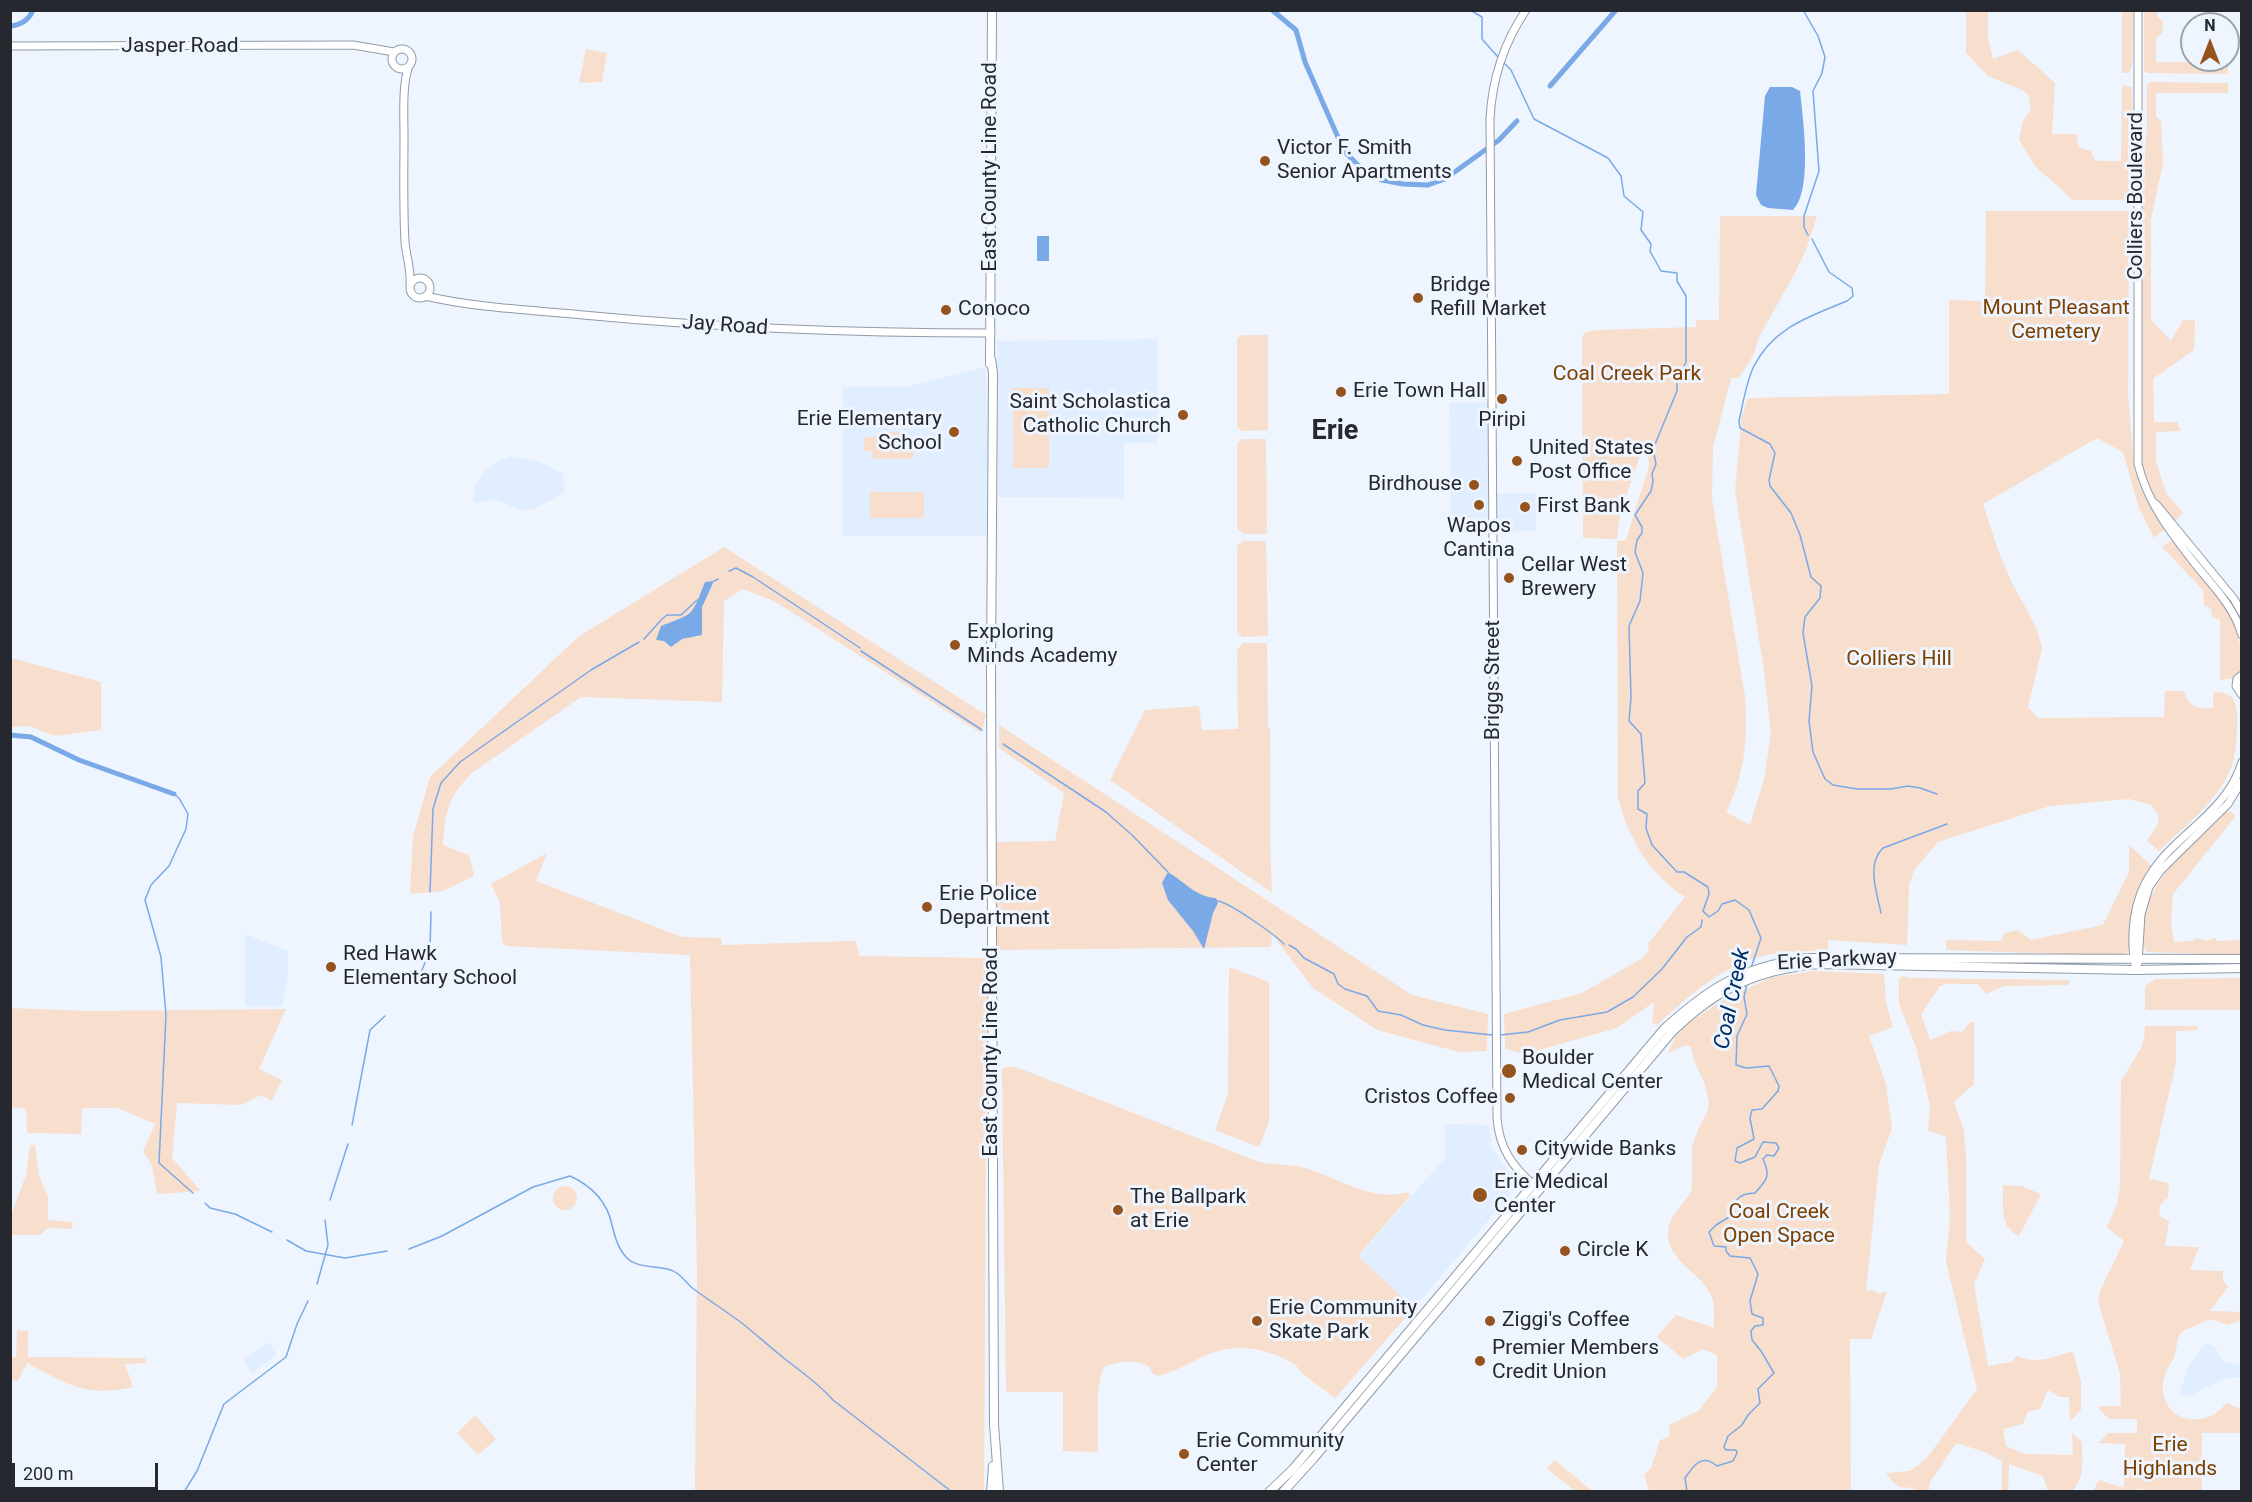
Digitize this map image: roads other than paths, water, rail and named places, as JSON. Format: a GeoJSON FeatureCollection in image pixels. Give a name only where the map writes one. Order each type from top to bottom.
{"type":"FeatureCollection","features":[{"type":"Feature","properties":{"kind":"main road","name":"East County Line Road"},"geometry":{"type":"LineString","coordinates":[[992,10],[991,359],[988,373],[989,506],[992,516],[995,1444],[999,1491]]}},
{"type":"Feature","properties":{"kind":"main road","name":"Erie Parkway"},"geometry":{"type":"LineString","coordinates":[[1778,966],[1838,957],[2241,958]]}},
{"type":"Feature","properties":{"kind":"main road","name":"Erie Parkway"},"geometry":{"type":"LineString","coordinates":[[1283,1491],[1309,1464],[1664,1029],[1696,1001],[1760,967],[1820,964],[2136,970],[2241,968]]}},
{"type":"Feature","properties":{"kind":"main road","name":"Erie Parkway"},"geometry":{"type":"LineString","coordinates":[[1269,1491],[1293,1468],[1536,1187]]}},
{"type":"Feature","properties":{"kind":"main road","name":"East County Line Road"},"geometry":{"type":"LineString","coordinates":[[991,1491],[995,1444]]}},
{"type":"Feature","properties":{"kind":"street","name":"Briggs Street"},"geometry":{"type":"LineString","coordinates":[[1526,10],[1510,37],[1498,68],[1491,106],[1490,142],[1497,1118],[1500,1140],[1510,1161],[1536,1187]]}},
{"type":"Feature","properties":{"kind":"street","name":"Colliers Boulevard"},"geometry":{"type":"LineString","coordinates":[[2138,10],[2138,464],[2152,503],[2169,529],[2227,602],[2241,635]]}},
{"type":"Feature","properties":{"kind":"street","name":"Jasper Road"},"geometry":{"type":"LineString","coordinates":[[10,46],[363,46],[394,52]]}},
{"type":"Feature","properties":{"kind":"street","name":"Jasper Road"},"geometry":{"type":"LineString","coordinates":[[349,46],[382,54],[394,65]]}},
{"type":"Feature","properties":{"kind":"street"},"geometry":{"type":"LineString","coordinates":[[404,102],[401,76],[392,57],[394,52],[401,48],[409,51],[412,58],[406,75],[404,102],[404,211],[409,289],[417,298],[425,296],[430,286],[428,281],[415,271],[409,261]]}},
{"type":"Feature","properties":{"kind":"street"},"geometry":{"type":"LineString","coordinates":[[394,65],[404,69],[410,66]]}},
{"type":"Feature","properties":{"kind":"street"},"geometry":{"type":"LineString","coordinates":[[410,283],[414,278],[423,278]]}},
{"type":"Feature","properties":{"kind":"street","name":"Jay Road"},"geometry":{"type":"LineString","coordinates":[[430,286],[439,295],[460,302]]}},
{"type":"Feature","properties":{"kind":"street","name":"Jay Road"},"geometry":{"type":"LineString","coordinates":[[425,296],[460,302],[730,327],[991,333]]}},
{"type":"Feature","properties":{"kind":"street","name":"Colliers Boulevard"},"geometry":{"type":"LineString","coordinates":[[2145,488],[2234,599],[2241,613]]}},
{"type":"Feature","properties":{"kind":"street"},"geometry":{"type":"LineString","coordinates":[[2241,675],[2237,679],[2236,686],[2241,695]]}},
{"type":"Feature","properties":{"kind":"street"},"geometry":{"type":"LineString","coordinates":[[2136,970],[2135,915],[2144,884],[2159,862],[2226,796],[2235,781],[2241,762]]}},
{"type":"Feature","properties":{"kind":"street"},"geometry":{"type":"LineString","coordinates":[[2136,959],[2141,914],[2149,887],[2161,870],[2228,804],[2241,781]]}},
{"type":"Feature","properties":{"kind":"water"},"geometry":{"type":"Polygon","coordinates":[[[1770,87],[1792,87],[1800,91],[1805,171],[1799,201],[1793,210],[1768,208],[1761,205],[1756,195],[1765,96],[1770,87]]]}},
{"type":"Feature","properties":{"kind":"water"},"geometry":{"type":"Polygon","coordinates":[[[1037,236],[1049,236],[1049,261],[1037,261],[1037,236]]]}},
{"type":"Feature","properties":{"kind":"water"},"geometry":{"type":"Polygon","coordinates":[[[714,581],[702,607],[702,635],[682,639],[671,647],[664,641],[656,640],[661,626],[686,616],[694,608],[705,582],[714,581]]]}},
{"type":"Feature","properties":{"kind":"water"},"geometry":{"type":"Polygon","coordinates":[[[1168,872],[1202,895],[1216,898],[1218,903],[1213,913],[1204,949],[1168,900],[1162,883],[1168,872]]]}},
{"type":"Feature","properties":{"kind":"waterway"},"geometry":{"type":"LineString","coordinates":[[10,26],[24,21],[33,10]]}},
{"type":"Feature","properties":{"kind":"waterway"},"geometry":{"type":"LineString","coordinates":[[1272,10],[1296,30],[1305,62],[1344,151],[1364,171],[1382,180],[1428,185],[1445,179],[1499,140],[1517,121]]}},
{"type":"Feature","properties":{"kind":"waterway","name":"Coal Creek"},"geometry":{"type":"LineString","coordinates":[[1470,10],[1482,17],[1482,39],[1498,57]]}},
{"type":"Feature","properties":{"kind":"waterway"},"geometry":{"type":"LineString","coordinates":[[1550,86],[1616,10]]}},
{"type":"Feature","properties":{"kind":"waterway"},"geometry":{"type":"LineString","coordinates":[[1803,10],[1818,36],[1825,57],[1822,73],[1813,91],[1819,171],[1804,216],[1804,227],[1808,235]]}},
{"type":"Feature","properties":{"kind":"waterway","name":"Coal Creek"},"geometry":{"type":"LineString","coordinates":[[1503,62],[1511,70],[1534,119],[1608,158],[1621,176],[1624,196],[1643,212],[1641,230],[1651,244],[1650,251],[1661,271],[1677,273],[1677,281],[1686,296],[1686,362],[1677,380],[1677,391],[1653,449],[1656,464],[1652,474],[1651,491],[1635,515],[1642,527],[1635,552],[1643,573],[1640,601],[1629,626],[1631,698],[1629,721],[1641,734],[1645,783],[1638,791],[1638,809],[1647,814],[1646,828],[1652,845],[1677,872],[1684,872],[1708,887],[1709,894],[1703,911],[1709,917],[1718,911],[1722,904],[1735,900],[1749,910],[1761,938],[1751,968]]}},
{"type":"Feature","properties":{"kind":"waterway"},"geometry":{"type":"LineString","coordinates":[[1812,239],[1829,272],[1852,288],[1853,296],[1847,301],[1794,325],[1782,333],[1762,353],[1749,379],[1739,421],[1740,428],[1770,444],[1775,453],[1769,480],[1770,486],[1791,513],[1800,535],[1811,577],[1821,586],[1820,598],[1805,617],[1803,633],[1812,686],[1809,721],[1813,752],[1825,779],[1833,785],[1857,789],[1891,789],[1908,786],[1937,794]]}},
{"type":"Feature","properties":{"kind":"waterway"},"geometry":{"type":"LineString","coordinates":[[729,571],[736,568],[753,577],[860,648]]}},
{"type":"Feature","properties":{"kind":"waterway"},"geometry":{"type":"LineString","coordinates":[[714,581],[718,579]]}},
{"type":"Feature","properties":{"kind":"waterway"},"geometry":{"type":"LineString","coordinates":[[644,639],[667,615],[681,615],[697,600]]}},
{"type":"Feature","properties":{"kind":"waterway"},"geometry":{"type":"LineString","coordinates":[[430,892],[433,809],[441,783],[460,762],[591,670],[639,642]]}},
{"type":"Feature","properties":{"kind":"waterway"},"geometry":{"type":"LineString","coordinates":[[861,651],[982,730]]}},
{"type":"Feature","properties":{"kind":"waterway"},"geometry":{"type":"LineString","coordinates":[[10,735],[31,737],[79,760],[174,794]]}},
{"type":"Feature","properties":{"kind":"waterway"},"geometry":{"type":"LineString","coordinates":[[1003,744],[1106,812],[1168,872]]}},
{"type":"Feature","properties":{"kind":"waterway"},"geometry":{"type":"LineString","coordinates":[[174,794],[179,798],[188,814],[186,829],[169,866],[151,885],[145,900],[161,957],[166,1015],[159,1163],[193,1193]]}},
{"type":"Feature","properties":{"kind":"waterway"},"geometry":{"type":"LineString","coordinates":[[1881,913],[1875,888],[1874,870],[1875,862],[1883,848],[1947,824]]}},
{"type":"Feature","properties":{"kind":"waterway"},"geometry":{"type":"LineString","coordinates":[[1218,901],[1252,919],[1284,944]]}},
{"type":"Feature","properties":{"kind":"waterway"},"geometry":{"type":"LineString","coordinates":[[418,980],[430,950],[431,912]]}},
{"type":"Feature","properties":{"kind":"waterway"},"geometry":{"type":"LineString","coordinates":[[1500,1035],[1528,1032],[1560,1020],[1607,1012],[1633,997],[1662,969],[1687,937],[1701,927],[1702,920]]}},
{"type":"Feature","properties":{"kind":"waterway"},"geometry":{"type":"LineString","coordinates":[[1289,945],[1304,958],[1334,974],[1338,984],[1345,989],[1367,996],[1378,1011],[1401,1015],[1423,1025],[1445,1030],[1492,1035]]}},
{"type":"Feature","properties":{"kind":"waterway","name":"Coal Creek"},"geometry":{"type":"LineString","coordinates":[[1687,1492],[1685,1478],[1699,1462],[1712,1462],[1717,1466],[1733,1461],[1736,1450],[1726,1450],[1724,1447],[1728,1436],[1742,1425],[1760,1403],[1758,1389],[1774,1373],[1752,1340],[1751,1331],[1755,1326],[1763,1325],[1763,1318],[1752,1314],[1750,1301],[1758,1274],[1750,1258],[1730,1256],[1726,1247],[1714,1246],[1709,1232],[1731,1216],[1740,1196],[1755,1193],[1762,1185],[1767,1174],[1763,1159],[1767,1155],[1774,1156],[1779,1148],[1776,1143],[1763,1142],[1755,1157],[1740,1163],[1735,1161],[1737,1148],[1754,1139],[1750,1118],[1752,1110],[1762,1109],[1778,1091],[1779,1086],[1769,1066],[1746,1068],[1736,1065],[1737,1036],[1747,1014],[1744,997],[1747,984]]}},
{"type":"Feature","properties":{"kind":"waterway"},"geometry":{"type":"LineString","coordinates":[[352,1125],[370,1030],[385,1016]]}},
{"type":"Feature","properties":{"kind":"waterway"},"geometry":{"type":"LineString","coordinates":[[330,1200],[348,1144]]}},
{"type":"Feature","properties":{"kind":"waterway"},"geometry":{"type":"LineString","coordinates":[[409,1249],[442,1236],[533,1187],[570,1176],[585,1184],[602,1202],[610,1216],[617,1243],[627,1258],[638,1264],[666,1269],[678,1274],[691,1287],[743,1324],[833,1400],[952,1492]]}},
{"type":"Feature","properties":{"kind":"waterway"},"geometry":{"type":"LineString","coordinates":[[205,1203],[210,1208],[235,1214],[272,1232]]}},
{"type":"Feature","properties":{"kind":"waterway"},"geometry":{"type":"LineString","coordinates":[[317,1284],[328,1245],[325,1220]]}},
{"type":"Feature","properties":{"kind":"waterway"},"geometry":{"type":"LineString","coordinates":[[287,1240],[306,1251],[345,1258],[387,1251]]}},
{"type":"Feature","properties":{"kind":"waterway"},"geometry":{"type":"LineString","coordinates":[[184,1492],[197,1471],[224,1404],[286,1357],[297,1324],[308,1301]]}},
{"type":"Feature","properties":{"kind":"place","name":"Victor F. Smith Senior Apartments"},"geometry":{"type":"Point","coordinates":[1265,161]}},
{"type":"Feature","properties":{"kind":"place","name":"Bridge Refill Market"},"geometry":{"type":"Point","coordinates":[1418,298]}},
{"type":"Feature","properties":{"kind":"place","name":"Conoco"},"geometry":{"type":"Point","coordinates":[946,310]}},
{"type":"Feature","properties":{"kind":"place","name":"Erie Town Hall"},"geometry":{"type":"Point","coordinates":[1341,392]}},
{"type":"Feature","properties":{"kind":"place","name":"Piripi"},"geometry":{"type":"Point","coordinates":[1502,399]}},
{"type":"Feature","properties":{"kind":"place","name":"Saint Scholastica Catholic Church"},"geometry":{"type":"Point","coordinates":[1183,415]}},
{"type":"Feature","properties":{"kind":"place","name":"Erie Elementary School"},"geometry":{"type":"Point","coordinates":[954,432]}},
{"type":"Feature","properties":{"kind":"place","name":"United States Post Office"},"geometry":{"type":"Point","coordinates":[1517,461]}},
{"type":"Feature","properties":{"kind":"place","name":"Birdhouse"},"geometry":{"type":"Point","coordinates":[1474,485]}},
{"type":"Feature","properties":{"kind":"place","name":"Wapos Cantina"},"geometry":{"type":"Point","coordinates":[1479,505]}},
{"type":"Feature","properties":{"kind":"place","name":"First Bank"},"geometry":{"type":"Point","coordinates":[1525,507]}},
{"type":"Feature","properties":{"kind":"place","name":"Cellar West Brewery"},"geometry":{"type":"Point","coordinates":[1509,578]}},
{"type":"Feature","properties":{"kind":"place","name":"Exploring Minds Academy"},"geometry":{"type":"Point","coordinates":[955,645]}},
{"type":"Feature","properties":{"kind":"place","name":"Erie Police Department"},"geometry":{"type":"Point","coordinates":[927,907]}},
{"type":"Feature","properties":{"kind":"place","name":"Red Hawk Elementary School"},"geometry":{"type":"Point","coordinates":[331,967]}},
{"type":"Feature","properties":{"kind":"place","name":"Boulder Medical Center"},"geometry":{"type":"Point","coordinates":[1509,1071]}},
{"type":"Feature","properties":{"kind":"place","name":"Cristos Coffee"},"geometry":{"type":"Point","coordinates":[1510,1098]}},
{"type":"Feature","properties":{"kind":"place","name":"Citywide Banks"},"geometry":{"type":"Point","coordinates":[1522,1150]}},
{"type":"Feature","properties":{"kind":"place","name":"Erie Medical Center"},"geometry":{"type":"Point","coordinates":[1480,1195]}},
{"type":"Feature","properties":{"kind":"place","name":"The Ballpark at Erie"},"geometry":{"type":"Point","coordinates":[1118,1210]}},
{"type":"Feature","properties":{"kind":"place","name":"Circle K"},"geometry":{"type":"Point","coordinates":[1565,1251]}},
{"type":"Feature","properties":{"kind":"place","name":"Erie Community Skate Park"},"geometry":{"type":"Point","coordinates":[1257,1321]}},
{"type":"Feature","properties":{"kind":"place","name":"Ziggi's Coffee"},"geometry":{"type":"Point","coordinates":[1490,1321]}},
{"type":"Feature","properties":{"kind":"place","name":"Premier Members Credit Union"},"geometry":{"type":"Point","coordinates":[1480,1361]}},
{"type":"Feature","properties":{"kind":"place","name":"Erie Community Center"},"geometry":{"type":"Point","coordinates":[1184,1454]}},
{"type":"Feature","properties":{"kind":"district","name":"Erie"},"geometry":{"type":"Point","coordinates":[1335,432]}},
{"type":"Feature","properties":{"kind":"park label","name":"Mount Pleasant Cemetery"},"geometry":{"type":"Point","coordinates":[2056,321]}},
{"type":"Feature","properties":{"kind":"park label","name":"Coal Creek Park"},"geometry":{"type":"Point","coordinates":[1627,375]}},
{"type":"Feature","properties":{"kind":"park label","name":"Colliers Hill"},"geometry":{"type":"Point","coordinates":[1899,660]}},
{"type":"Feature","properties":{"kind":"park label","name":"Coal Creek Open Space"},"geometry":{"type":"Point","coordinates":[1779,1225]}},
{"type":"Feature","properties":{"kind":"park label","name":"Erie Highlands"},"geometry":{"type":"Point","coordinates":[2170,1458]}}]}
